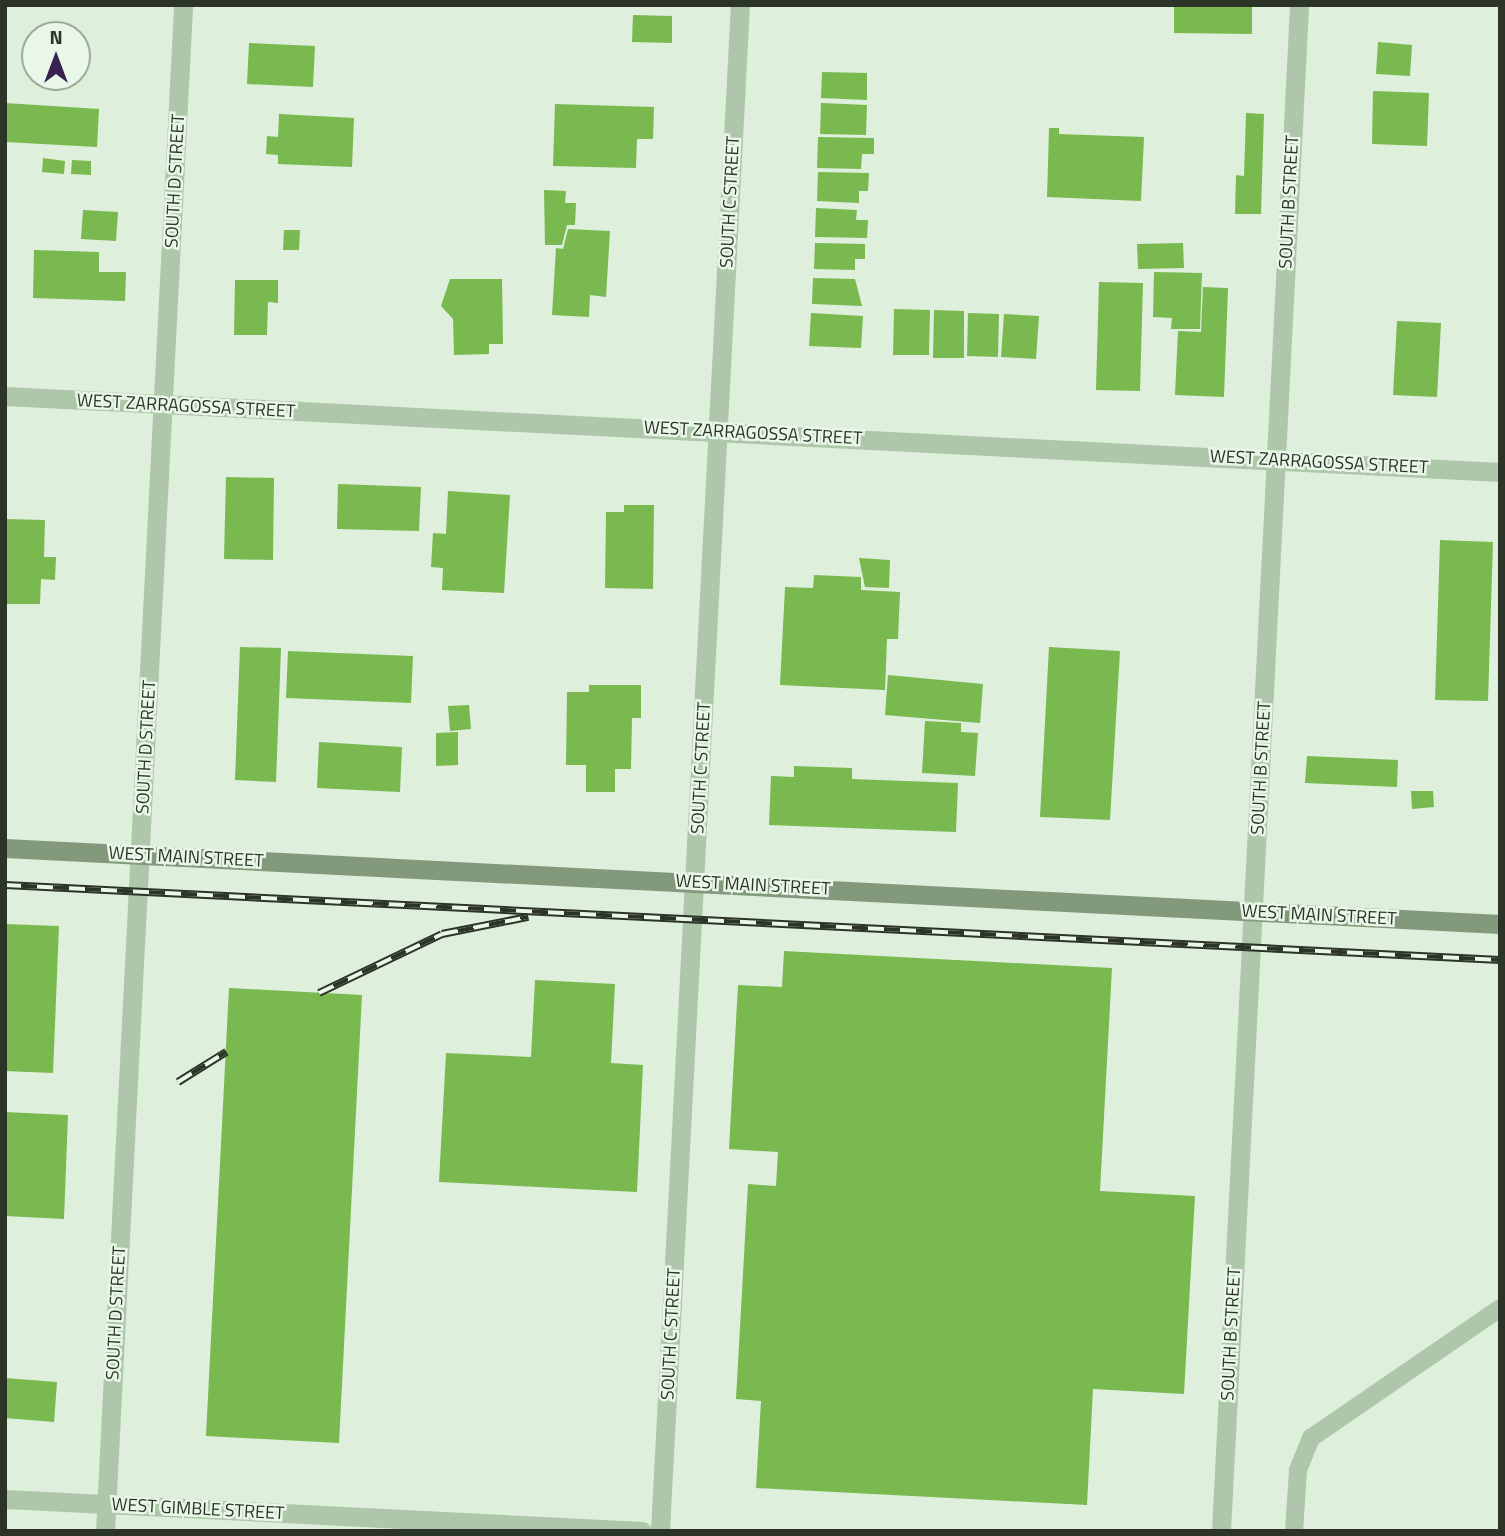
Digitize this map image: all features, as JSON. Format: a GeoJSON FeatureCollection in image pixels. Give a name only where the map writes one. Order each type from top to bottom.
{"type":"FeatureCollection","features":[{"type":"Feature","properties":{"kind":"main road","name":"WEST MAIN STREET"},"geometry":{"type":"LineString","coordinates":[[5,848],[1500,924]]}},
{"type":"Feature","properties":{"kind":"street","name":"SOUTH D STREET"},"geometry":{"type":"LineString","coordinates":[[106,1531],[183,5]]}},
{"type":"Feature","properties":{"kind":"street","name":"SOUTH C STREET"},"geometry":{"type":"LineString","coordinates":[[660,1531],[740,5]]}},
{"type":"Feature","properties":{"kind":"street","name":"SOUTH B STREET"},"geometry":{"type":"LineString","coordinates":[[1221,1531],[1299,5]]}},
{"type":"Feature","properties":{"kind":"street","name":"WEST ZARRAGOSSA STREET"},"geometry":{"type":"LineString","coordinates":[[5,396],[1500,472]]}},
{"type":"Feature","properties":{"kind":"street","name":"WEST GIMBLE STREET"},"geometry":{"type":"LineString","coordinates":[[5,1499],[642,1531]]}},
{"type":"Feature","properties":{"kind":"lane"},"geometry":{"type":"LineString","coordinates":[[1294,1531],[1298,1470],[1311,1438],[1500,1308]]}},
{"type":"Feature","properties":{"kind":"building"},"geometry":{"type":"Polygon","coordinates":[[[1174,5],[1252,5],[1252,34],[1174,33],[1174,5]]]}},
{"type":"Feature","properties":{"kind":"building"},"geometry":{"type":"Polygon","coordinates":[[[633,15],[672,16],[672,43],[632,42],[633,15]]]}},
{"type":"Feature","properties":{"kind":"building"},"geometry":{"type":"Polygon","coordinates":[[[1378,42],[1412,45],[1410,76],[1376,74],[1378,42]]]}},
{"type":"Feature","properties":{"kind":"building"},"geometry":{"type":"Polygon","coordinates":[[[249,43],[315,46],[313,87],[247,84],[249,43]]]}},
{"type":"Feature","properties":{"kind":"building"},"geometry":{"type":"Polygon","coordinates":[[[822,72],[867,73],[867,100],[821,98],[822,72]]]}},
{"type":"Feature","properties":{"kind":"building"},"geometry":{"type":"Polygon","coordinates":[[[1373,91],[1429,93],[1427,146],[1372,144],[1373,91]]]}},
{"type":"Feature","properties":{"kind":"building"},"geometry":{"type":"Polygon","coordinates":[[[5,103],[99,109],[97,147],[5,142],[5,103]]]}},
{"type":"Feature","properties":{"kind":"building"},"geometry":{"type":"Polygon","coordinates":[[[821,103],[867,105],[866,135],[820,134],[821,103]]]}},
{"type":"Feature","properties":{"kind":"building"},"geometry":{"type":"Polygon","coordinates":[[[555,104],[654,107],[653,139],[637,139],[636,168],[553,166],[555,104]]]}},
{"type":"Feature","properties":{"kind":"building"},"geometry":{"type":"Polygon","coordinates":[[[1246,113],[1264,114],[1261,214],[1235,214],[1236,175],[1244,176],[1246,113]]]}},
{"type":"Feature","properties":{"kind":"building"},"geometry":{"type":"Polygon","coordinates":[[[279,114],[354,118],[352,167],[278,164],[278,155],[266,154],[267,136],[278,137],[279,114]]]}},
{"type":"Feature","properties":{"kind":"building"},"geometry":{"type":"Polygon","coordinates":[[[1049,128],[1059,128],[1059,134],[1144,137],[1141,201],[1047,197],[1049,128]]]}},
{"type":"Feature","properties":{"kind":"building"},"geometry":{"type":"Polygon","coordinates":[[[818,137],[874,138],[874,154],[862,154],[861,169],[817,168],[818,137]]]}},
{"type":"Feature","properties":{"kind":"building"},"geometry":{"type":"Polygon","coordinates":[[[43,158],[65,161],[64,174],[42,172],[43,158]]]}},
{"type":"Feature","properties":{"kind":"building"},"geometry":{"type":"Polygon","coordinates":[[[72,160],[91,161],[91,175],[71,174],[72,160]]]}},
{"type":"Feature","properties":{"kind":"building"},"geometry":{"type":"Polygon","coordinates":[[[818,172],[869,173],[868,191],[859,191],[859,203],[817,201],[818,172]]]}},
{"type":"Feature","properties":{"kind":"building"},"geometry":{"type":"Polygon","coordinates":[[[544,190],[566,191],[565,203],[576,203],[575,225],[567,225],[562,245],[545,245],[544,190]]]}},
{"type":"Feature","properties":{"kind":"building"},"geometry":{"type":"Polygon","coordinates":[[[816,208],[857,210],[856,220],[868,220],[867,238],[815,237],[816,208]]]}},
{"type":"Feature","properties":{"kind":"building"},"geometry":{"type":"Polygon","coordinates":[[[83,210],[118,212],[116,241],[81,239],[83,210]]]}},
{"type":"Feature","properties":{"kind":"building"},"geometry":{"type":"Polygon","coordinates":[[[568,229],[610,231],[606,297],[590,295],[589,317],[552,315],[556,248],[563,249],[568,229]]]}},
{"type":"Feature","properties":{"kind":"building"},"geometry":{"type":"Polygon","coordinates":[[[284,230],[300,230],[299,250],[283,250],[284,230]]]}},
{"type":"Feature","properties":{"kind":"building"},"geometry":{"type":"Polygon","coordinates":[[[815,243],[865,244],[865,259],[855,259],[855,270],[814,269],[815,243]]]}},
{"type":"Feature","properties":{"kind":"building"},"geometry":{"type":"Polygon","coordinates":[[[1183,243],[1184,268],[1138,269],[1137,244],[1183,243]]]}},
{"type":"Feature","properties":{"kind":"building"},"geometry":{"type":"Polygon","coordinates":[[[34,250],[99,252],[99,272],[126,272],[125,301],[33,298],[34,250]]]}},
{"type":"Feature","properties":{"kind":"building"},"geometry":{"type":"Polygon","coordinates":[[[1154,272],[1202,273],[1200,329],[1171,329],[1172,318],[1153,317],[1154,272]]]}},
{"type":"Feature","properties":{"kind":"building"},"geometry":{"type":"Polygon","coordinates":[[[813,278],[855,279],[862,306],[812,304],[813,278]]]}},
{"type":"Feature","properties":{"kind":"building"},"geometry":{"type":"Polygon","coordinates":[[[450,279],[502,279],[503,344],[489,344],[489,354],[454,355],[453,319],[441,306],[450,279]]]}},
{"type":"Feature","properties":{"kind":"building"},"geometry":{"type":"Polygon","coordinates":[[[235,280],[278,280],[278,303],[268,302],[267,335],[234,335],[235,280]]]}},
{"type":"Feature","properties":{"kind":"building"},"geometry":{"type":"Polygon","coordinates":[[[1099,282],[1143,283],[1140,391],[1096,390],[1099,282]]]}},
{"type":"Feature","properties":{"kind":"building"},"geometry":{"type":"Polygon","coordinates":[[[1203,287],[1228,288],[1224,397],[1175,395],[1178,331],[1201,332],[1203,287]]]}},
{"type":"Feature","properties":{"kind":"building"},"geometry":{"type":"Polygon","coordinates":[[[894,309],[930,310],[929,355],[893,355],[894,309]]]}},
{"type":"Feature","properties":{"kind":"building"},"geometry":{"type":"Polygon","coordinates":[[[934,310],[964,311],[964,358],[933,358],[934,310]]]}},
{"type":"Feature","properties":{"kind":"building"},"geometry":{"type":"Polygon","coordinates":[[[811,313],[863,316],[861,348],[809,346],[811,313]]]}},
{"type":"Feature","properties":{"kind":"building"},"geometry":{"type":"Polygon","coordinates":[[[968,313],[999,314],[998,357],[967,356],[968,313]]]}},
{"type":"Feature","properties":{"kind":"building"},"geometry":{"type":"Polygon","coordinates":[[[1004,314],[1039,316],[1036,359],[1001,357],[1004,314]]]}},
{"type":"Feature","properties":{"kind":"building"},"geometry":{"type":"Polygon","coordinates":[[[1397,321],[1441,323],[1437,397],[1393,395],[1397,321]]]}},
{"type":"Feature","properties":{"kind":"building"},"geometry":{"type":"Polygon","coordinates":[[[226,477],[274,478],[273,560],[224,559],[226,477]]]}},
{"type":"Feature","properties":{"kind":"building"},"geometry":{"type":"Polygon","coordinates":[[[338,484],[421,487],[419,531],[337,529],[338,484]]]}},
{"type":"Feature","properties":{"kind":"building"},"geometry":{"type":"Polygon","coordinates":[[[448,491],[510,495],[504,593],[442,590],[443,568],[431,567],[433,533],[446,534],[448,491]]]}},
{"type":"Feature","properties":{"kind":"building"},"geometry":{"type":"Polygon","coordinates":[[[624,505],[654,505],[653,589],[605,588],[606,512],[624,512],[624,505]]]}},
{"type":"Feature","properties":{"kind":"building"},"geometry":{"type":"Polygon","coordinates":[[[5,519],[45,520],[44,557],[56,557],[55,580],[41,579],[40,604],[5,604],[5,519]]]}},
{"type":"Feature","properties":{"kind":"building"},"geometry":{"type":"Polygon","coordinates":[[[1440,540],[1493,542],[1488,701],[1435,700],[1440,540]]]}},
{"type":"Feature","properties":{"kind":"building"},"geometry":{"type":"Polygon","coordinates":[[[859,558],[890,560],[889,588],[865,587],[859,558]]]}},
{"type":"Feature","properties":{"kind":"building"},"geometry":{"type":"Polygon","coordinates":[[[814,575],[861,577],[861,590],[900,592],[898,639],[887,639],[885,690],[780,685],[785,587],[813,588],[814,575]]]}},
{"type":"Feature","properties":{"kind":"building"},"geometry":{"type":"Polygon","coordinates":[[[240,647],[281,648],[276,782],[235,780],[240,647]]]}},
{"type":"Feature","properties":{"kind":"building"},"geometry":{"type":"Polygon","coordinates":[[[1049,647],[1120,651],[1110,820],[1040,817],[1049,647]]]}},
{"type":"Feature","properties":{"kind":"building"},"geometry":{"type":"Polygon","coordinates":[[[288,651],[413,656],[411,703],[286,698],[288,651]]]}},
{"type":"Feature","properties":{"kind":"building"},"geometry":{"type":"Polygon","coordinates":[[[888,675],[983,684],[980,723],[885,715],[888,675]]]}},
{"type":"Feature","properties":{"kind":"building"},"geometry":{"type":"Polygon","coordinates":[[[589,685],[641,685],[641,718],[632,718],[631,769],[615,769],[615,792],[586,792],[586,765],[566,765],[567,692],[589,692],[589,685]]]}},
{"type":"Feature","properties":{"kind":"building"},"geometry":{"type":"Polygon","coordinates":[[[469,705],[471,729],[450,731],[448,706],[469,705]]]}},
{"type":"Feature","properties":{"kind":"building"},"geometry":{"type":"Polygon","coordinates":[[[925,721],[961,723],[961,732],[978,733],[975,776],[922,773],[925,721]]]}},
{"type":"Feature","properties":{"kind":"building"},"geometry":{"type":"Polygon","coordinates":[[[458,732],[458,765],[436,766],[436,733],[458,732]]]}},
{"type":"Feature","properties":{"kind":"building"},"geometry":{"type":"Polygon","coordinates":[[[319,742],[402,747],[400,792],[317,788],[319,742]]]}},
{"type":"Feature","properties":{"kind":"building"},"geometry":{"type":"Polygon","coordinates":[[[1307,756],[1398,760],[1397,787],[1305,783],[1307,756]]]}},
{"type":"Feature","properties":{"kind":"building"},"geometry":{"type":"Polygon","coordinates":[[[794,766],[852,768],[852,779],[958,783],[956,832],[769,825],[771,776],[794,777],[794,766]]]}},
{"type":"Feature","properties":{"kind":"building"},"geometry":{"type":"Polygon","coordinates":[[[1411,791],[1433,791],[1434,807],[1412,809],[1411,791]]]}},
{"type":"Feature","properties":{"kind":"building"},"geometry":{"type":"Polygon","coordinates":[[[5,924],[59,926],[53,1073],[5,1071],[5,924]]]}},
{"type":"Feature","properties":{"kind":"building"},"geometry":{"type":"Polygon","coordinates":[[[784,951],[1112,968],[1100,1191],[1195,1196],[1184,1394],[1093,1389],[1087,1505],[756,1488],[761,1401],[736,1399],[748,1184],[776,1186],[778,1152],[729,1149],[738,985],[782,987],[784,951]]]}},
{"type":"Feature","properties":{"kind":"building"},"geometry":{"type":"Polygon","coordinates":[[[535,980],[615,984],[611,1063],[643,1065],[637,1192],[439,1182],[446,1053],[531,1057],[535,980]]]}},
{"type":"Feature","properties":{"kind":"building"},"geometry":{"type":"Polygon","coordinates":[[[229,988],[362,995],[339,1443],[206,1436],[229,988]]]}},
{"type":"Feature","properties":{"kind":"building"},"geometry":{"type":"Polygon","coordinates":[[[5,1112],[68,1115],[64,1219],[5,1216],[5,1112]]]}},
{"type":"Feature","properties":{"kind":"building"},"geometry":{"type":"Polygon","coordinates":[[[5,1378],[57,1382],[54,1422],[5,1418],[5,1378]]]}},
{"type":"Feature","properties":{"kind":"railway"},"geometry":{"type":"LineString","coordinates":[[5,885],[1500,960]]}},
{"type":"Feature","properties":{"kind":"railway"},"geometry":{"type":"LineString","coordinates":[[319,993],[442,934],[528,917]]}},
{"type":"Feature","properties":{"kind":"railway"},"geometry":{"type":"LineString","coordinates":[[178,1082],[226,1052]]}}]}
